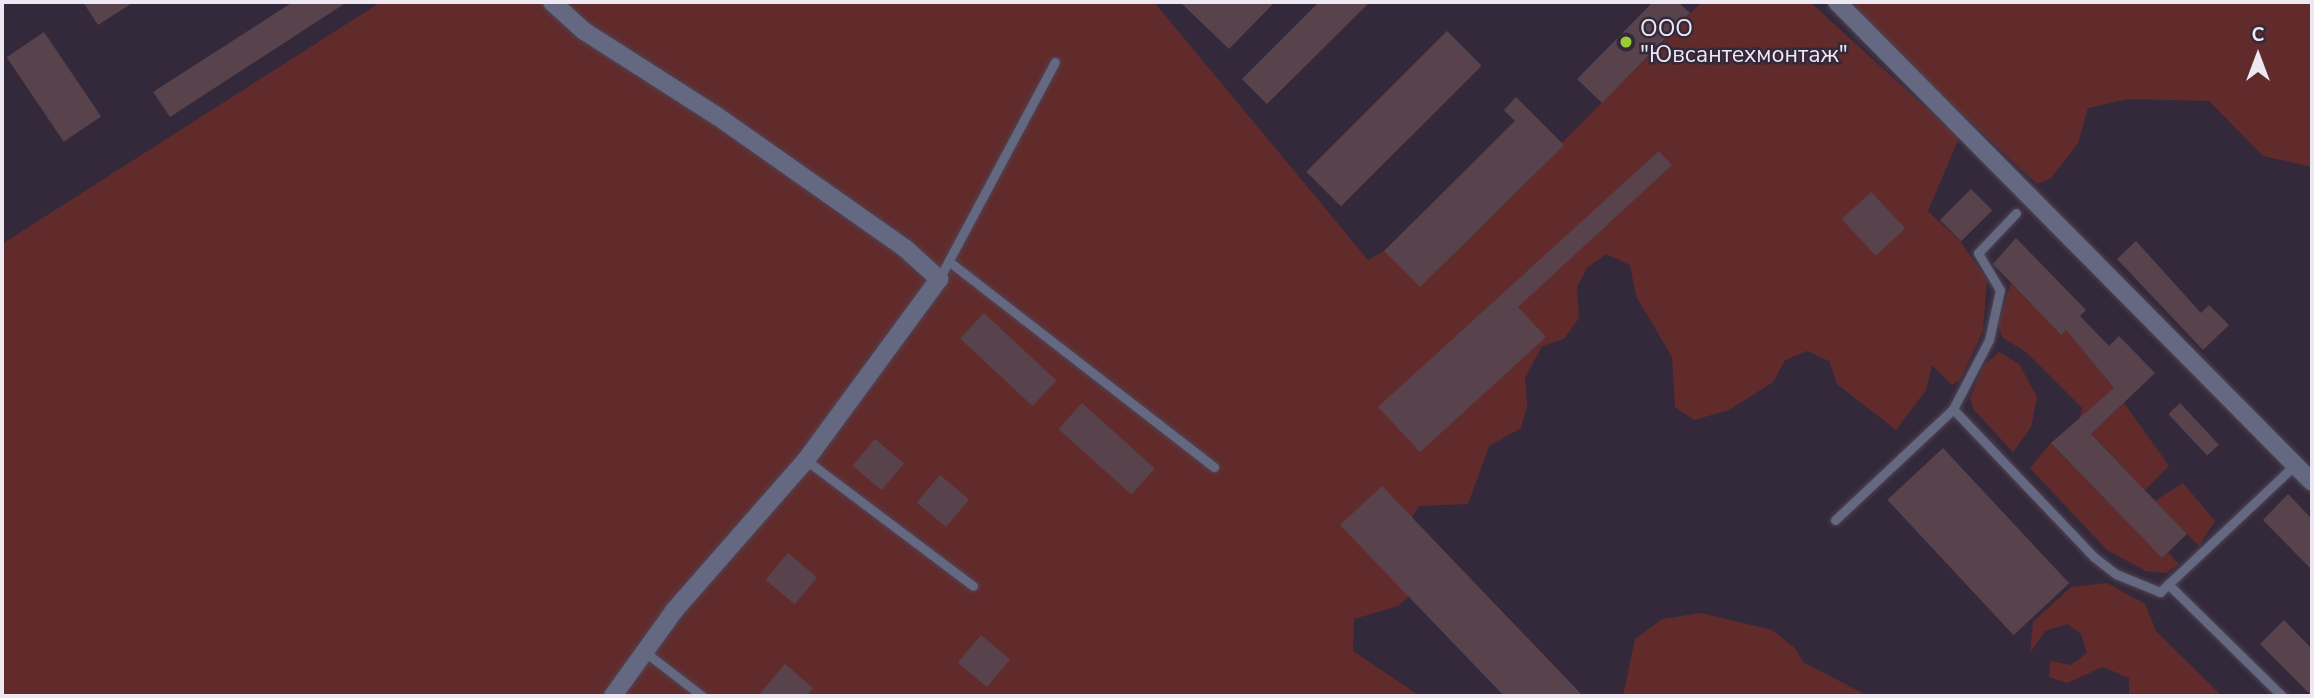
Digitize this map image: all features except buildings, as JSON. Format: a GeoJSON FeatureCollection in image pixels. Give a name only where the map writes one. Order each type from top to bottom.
{"type":"FeatureCollection","features":[{"type":"Feature","properties":{"kind":"street"},"geometry":{"type":"LineString","coordinates":[[552,2],[584,31],[717,116],[906,249],[939,279],[806,460],[645,652],[613,696]]}},
{"type":"Feature","properties":{"kind":"street"},"geometry":{"type":"LineString","coordinates":[[1837,2],[2312,482]]}},
{"type":"Feature","properties":{"kind":"lane"},"geometry":{"type":"LineString","coordinates":[[939,279],[951,263],[1055,62]]}},
{"type":"Feature","properties":{"kind":"lane"},"geometry":{"type":"LineString","coordinates":[[1835,520],[1953,409],[1989,340],[2000,290],[1978,253],[2016,214]]}},
{"type":"Feature","properties":{"kind":"lane"},"geometry":{"type":"LineString","coordinates":[[951,263],[1214,467]]}},
{"type":"Feature","properties":{"kind":"lane"},"geometry":{"type":"LineString","coordinates":[[1953,409],[2094,557],[2116,574],[2160,592],[2295,465]]}},
{"type":"Feature","properties":{"kind":"lane"},"geometry":{"type":"LineString","coordinates":[[806,460],[974,586]]}},
{"type":"Feature","properties":{"kind":"lane"},"geometry":{"type":"LineString","coordinates":[[2168,584],[2282,696]]}},
{"type":"Feature","properties":{"kind":"lane"},"geometry":{"type":"LineString","coordinates":[[645,652],[702,696]]}},
{"type":"Feature","properties":{"kind":"shaded area"},"geometry":{"type":"Polygon","coordinates":[[[381,2],[1154,2],[1368,260],[1384,251],[1419,286],[1702,2],[1810,2],[1959,138],[1928,211],[1960,241],[1987,280],[1983,331],[1960,380],[1952,385],[1932,365],[1926,390],[1896,430],[1837,384],[1829,361],[1807,351],[1785,360],[1773,382],[1729,410],[1694,420],[1675,407],[1672,357],[1636,296],[1630,265],[1606,254],[1587,268],[1577,287],[1579,318],[1564,339],[1542,346],[1525,378],[1527,406],[1521,428],[1489,446],[1468,504],[1419,506],[1412,517],[1416,590],[1398,606],[1354,619],[1353,651],[1420,696],[2,696],[2,244],[381,2]]]}},
{"type":"Feature","properties":{"kind":"shaded area"},"geometry":{"type":"Polygon","coordinates":[[[1842,2],[2312,2],[2312,167],[2263,156],[2209,101],[2128,99],[2088,108],[2078,143],[2051,178],[2037,184],[1842,2]]]}},
{"type":"Feature","properties":{"kind":"shaded area"},"geometry":{"type":"Polygon","coordinates":[[[2011,283],[2060,334],[2066,330],[2114,388],[2079,421],[2082,408],[2026,352],[2003,338],[1998,325],[2011,283]]]}},
{"type":"Feature","properties":{"kind":"shaded area"},"geometry":{"type":"Polygon","coordinates":[[[1999,352],[2019,364],[2037,397],[2031,427],[2013,452],[1974,410],[1970,398],[1983,366],[1999,352]]]}},
{"type":"Feature","properties":{"kind":"shaded area"},"geometry":{"type":"Polygon","coordinates":[[[2124,403],[2169,466],[2145,490],[2091,434],[2124,403]]]}},
{"type":"Feature","properties":{"kind":"shaded area"},"geometry":{"type":"Polygon","coordinates":[[[2051,443],[2162,558],[2168,552],[2179,564],[2166,573],[2146,571],[2107,550],[2030,468],[2051,443]]]}},
{"type":"Feature","properties":{"kind":"shaded area"},"geometry":{"type":"Polygon","coordinates":[[[2183,483],[2215,521],[2199,546],[2155,501],[2183,483]]]}},
{"type":"Feature","properties":{"kind":"shaded area"},"geometry":{"type":"Polygon","coordinates":[[[2107,583],[2145,604],[2156,631],[2222,696],[2129,696],[2129,678],[2103,667],[2067,683],[2049,677],[2050,661],[2071,665],[2087,653],[2081,634],[2067,624],[2045,631],[2030,653],[2033,622],[2071,587],[2107,583]]]}},
{"type":"Feature","properties":{"kind":"shaded area"},"geometry":{"type":"Polygon","coordinates":[[[1701,613],[1772,630],[1796,649],[1803,662],[1868,696],[1623,696],[1635,639],[1662,619],[1701,613]]]}},
{"type":"Feature","properties":{"kind":"place","name":"ООО \"Ювсантехмонтаж\""},"geometry":{"type":"Point","coordinates":[1626,42]}}]}
